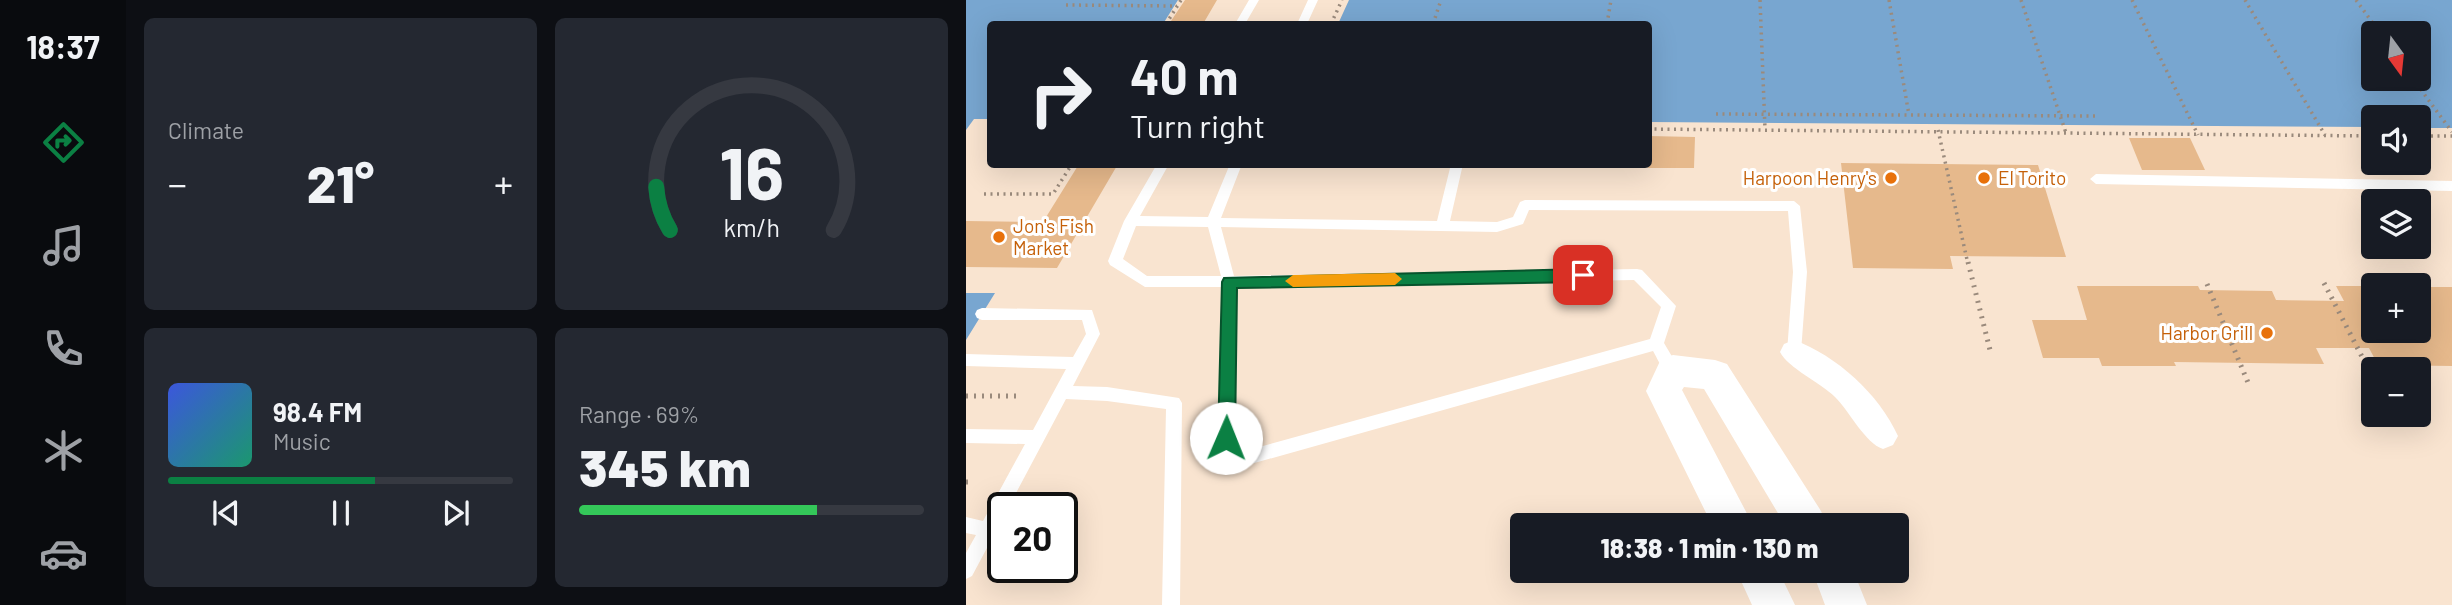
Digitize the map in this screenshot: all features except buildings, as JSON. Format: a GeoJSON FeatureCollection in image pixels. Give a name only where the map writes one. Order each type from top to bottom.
{"type":"FeatureCollection","features":[{"type":"Feature","properties":{"kind":"street"},"geometry":{"type":"LineString","coordinates":[[1794,352],[1816,364],[1848,388],[1883,436]]}},
{"type":"Feature","properties":{"kind":"street"},"geometry":{"type":"LineString","coordinates":[[1727,513],[1664,391],[1665,357],[1715,375],[1800,513]]}},
{"type":"Feature","properties":{"kind":"street"},"geometry":{"type":"LineString","coordinates":[[1763,583],[1774,605]]}},
{"type":"Feature","properties":{"kind":"street"},"geometry":{"type":"LineString","coordinates":[[1837,583],[1846,605]]}},
{"type":"Feature","properties":{"kind":"lane"},"geometry":{"type":"LineString","coordinates":[[1242,21],[1254,0]]}},
{"type":"Feature","properties":{"kind":"lane"},"geometry":{"type":"LineString","coordinates":[[1303,21],[1313,0]]}},
{"type":"Feature","properties":{"kind":"lane"},"geometry":{"type":"LineString","coordinates":[[1161,168],[1131,222],[1115,261],[1145,281],[1229,282],[1637,274],[1669,306],[1665,357],[1226,464],[1229,282],[1213,222],[1234,168]]}},
{"type":"Feature","properties":{"kind":"lane"},"geometry":{"type":"LineString","coordinates":[[1443,226],[1456,168]]}},
{"type":"Feature","properties":{"kind":"lane"},"geometry":{"type":"LineString","coordinates":[[2096,179],[2452,186]]}},
{"type":"Feature","properties":{"kind":"lane"},"geometry":{"type":"LineString","coordinates":[[1131,222],[1497,227],[1518,219],[1525,205],[1794,206],[1800,272],[1794,352]]}},
{"type":"Feature","properties":{"kind":"lane"},"geometry":{"type":"LineString","coordinates":[[982,314],[1087,314],[1093,334],[1007,492]]}},
{"type":"Feature","properties":{"kind":"lane"},"geometry":{"type":"LineString","coordinates":[[966,360],[1078,363]]}},
{"type":"Feature","properties":{"kind":"lane"},"geometry":{"type":"LineString","coordinates":[[1060,392],[1107,394],[1174,403],[1171,605]]}},
{"type":"Feature","properties":{"kind":"lane"},"geometry":{"type":"LineString","coordinates":[[966,436],[1037,437]]}},
{"type":"Feature","properties":{"kind":"lane"},"geometry":{"type":"LineString","coordinates":[[966,525],[987,530],[966,570]]}},
{"type":"Feature","properties":{"kind":"path"},"geometry":{"type":"LineString","coordinates":[[1168,21],[1181,0]]}},
{"type":"Feature","properties":{"kind":"path"},"geometry":{"type":"LineString","coordinates":[[1332,21],[1342,0]]}},
{"type":"Feature","properties":{"kind":"path"},"geometry":{"type":"LineString","coordinates":[[1434,21],[1441,0]]}},
{"type":"Feature","properties":{"kind":"path"},"geometry":{"type":"LineString","coordinates":[[1608,21],[1611,0]]}},
{"type":"Feature","properties":{"kind":"path"},"geometry":{"type":"LineString","coordinates":[[1760,0],[1765,130]]}},
{"type":"Feature","properties":{"kind":"path"},"geometry":{"type":"LineString","coordinates":[[1889,0],[1909,115]]}},
{"type":"Feature","properties":{"kind":"path"},"geometry":{"type":"LineString","coordinates":[[2021,0],[2066,133]]}},
{"type":"Feature","properties":{"kind":"path"},"geometry":{"type":"LineString","coordinates":[[2132,0],[2198,135]]}},
{"type":"Feature","properties":{"kind":"path"},"geometry":{"type":"LineString","coordinates":[[2245,0],[2325,135]]}},
{"type":"Feature","properties":{"kind":"path"},"geometry":{"type":"LineString","coordinates":[[2356,0],[2371,21]]}},
{"type":"Feature","properties":{"kind":"path"},"geometry":{"type":"LineString","coordinates":[[1066,5],[1177,6]]}},
{"type":"Feature","properties":{"kind":"path"},"geometry":{"type":"LineString","coordinates":[[2422,91],[2452,134]]}},
{"type":"Feature","properties":{"kind":"path"},"geometry":{"type":"LineString","coordinates":[[1716,114],[2062,118],[2095,116]]}},
{"type":"Feature","properties":{"kind":"path"},"geometry":{"type":"LineString","coordinates":[[1652,130],[1937,130],[2361,136]]}},
{"type":"Feature","properties":{"kind":"path"},"geometry":{"type":"LineString","coordinates":[[1937,130],[1990,350]]}},
{"type":"Feature","properties":{"kind":"path"},"geometry":{"type":"LineString","coordinates":[[2431,135],[2452,134]]}},
{"type":"Feature","properties":{"kind":"path"},"geometry":{"type":"LineString","coordinates":[[984,194],[1053,194],[1069,168]]}},
{"type":"Feature","properties":{"kind":"path"},"geometry":{"type":"LineString","coordinates":[[2324,283],[2362,357]]}},
{"type":"Feature","properties":{"kind":"path"},"geometry":{"type":"LineString","coordinates":[[2207,284],[2249,384]]}},
{"type":"Feature","properties":{"kind":"path"},"geometry":{"type":"LineString","coordinates":[[966,396],[1020,396]]}},
{"type":"Feature","properties":{"kind":"water"},"geometry":{"type":"Polygon","coordinates":[[[966,0],[1178,0],[1165,21],[987,21],[987,119],[974,119],[966,130],[966,0]]]}},
{"type":"Feature","properties":{"kind":"water"},"geometry":{"type":"Polygon","coordinates":[[[1349,0],[2452,0],[2452,128],[2431,128],[2431,105],[2361,105],[2361,127],[1652,122],[1652,21],[1339,21],[1349,0]]]}},
{"type":"Feature","properties":{"kind":"water"},"geometry":{"type":"Polygon","coordinates":[[[966,293],[995,293],[966,340],[966,293]]]}},
{"type":"Feature","properties":{"kind":"slow traffic"},"geometry":{"type":"LineString","coordinates":[[1293,281],[1395,279]]}},
{"type":"Feature","properties":{"kind":"place","name":"Harpoon Henry's"},"geometry":{"type":"Point","coordinates":[1891,178]}},
{"type":"Feature","properties":{"kind":"place","name":"El Torito"},"geometry":{"type":"Point","coordinates":[1984,178]}},
{"type":"Feature","properties":{"kind":"place","name":"Jon's Fish Market"},"geometry":{"type":"Point","coordinates":[999,237]}},
{"type":"Feature","properties":{"kind":"place","name":"Harbor Grill"},"geometry":{"type":"Point","coordinates":[2267,333]}},
{"type":"Feature","properties":{"kind":"route"},"geometry":{"type":"LineString","coordinates":[[1226,438],[1229,282],[1583,275]]}}]}
